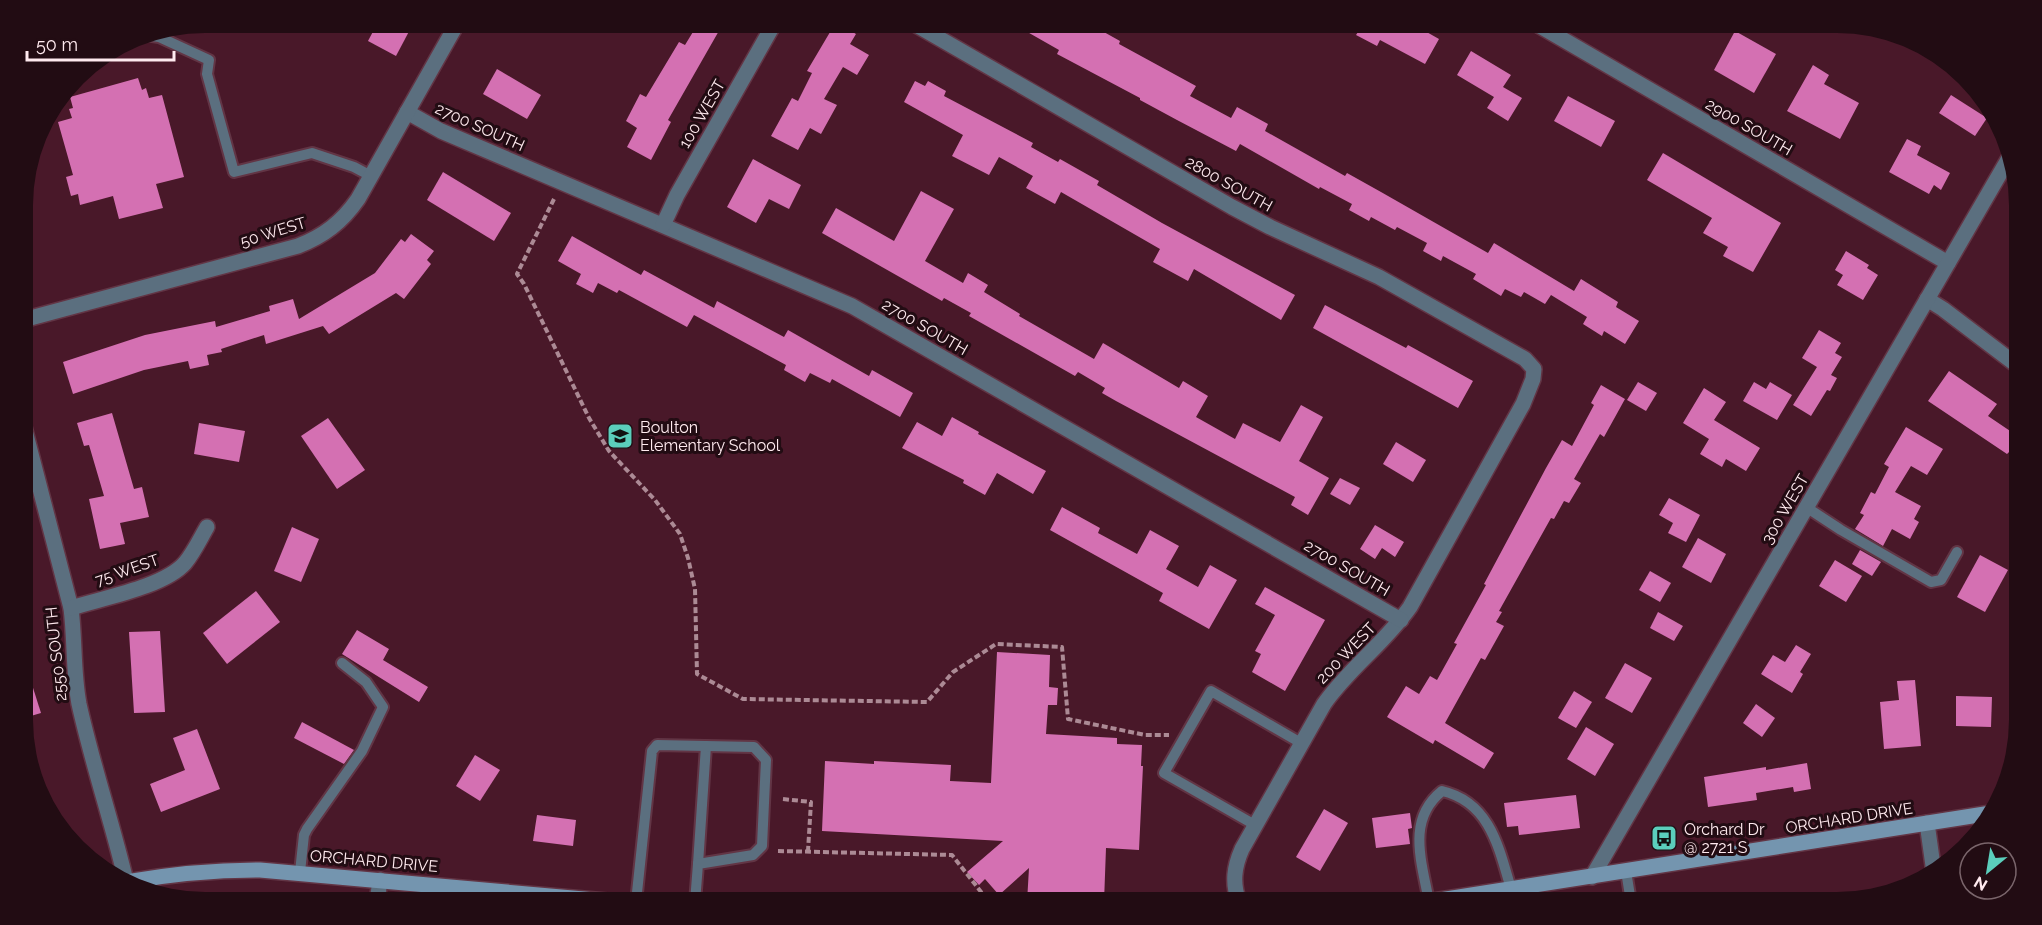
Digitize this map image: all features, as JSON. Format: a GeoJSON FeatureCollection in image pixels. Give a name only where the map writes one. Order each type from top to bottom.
{"type":"FeatureCollection","features":[{"type":"Feature","properties":{"kind":"main road","name":"ORCHARD DRIVE"},"geometry":{"type":"LineString","coordinates":[[1492,892],[1981,815]]}},
{"type":"Feature","properties":{"kind":"main road","name":"ORCHARD DRIVE"},"geometry":{"type":"LineString","coordinates":[[140,879],[218,870],[300,872],[510,892]]}},
{"type":"Feature","properties":{"kind":"street","name":"50 WEST"},"geometry":{"type":"LineString","coordinates":[[33,317],[310,241],[321,235],[342,219],[354,204],[452,33]]}},
{"type":"Feature","properties":{"kind":"street","name":"100 WEST"},"geometry":{"type":"LineString","coordinates":[[663,225],[677,195],[770,33]]}},
{"type":"Feature","properties":{"kind":"street","name":"2800 SOUTH"},"geometry":{"type":"LineString","coordinates":[[929,33],[1232,207],[1269,227],[1380,277],[1525,359],[1534,369]]}},
{"type":"Feature","properties":{"kind":"street","name":"2900 SOUTH"},"geometry":{"type":"LineString","coordinates":[[1552,33],[1948,263]]}},
{"type":"Feature","properties":{"kind":"street","name":"2700 SOUTH"},"geometry":{"type":"LineString","coordinates":[[408,112],[441,131],[852,306],[1401,620]]}},
{"type":"Feature","properties":{"kind":"street","name":"300 WEST"},"geometry":{"type":"LineString","coordinates":[[1592,877],[2004,165]]}},
{"type":"Feature","properties":{"kind":"street"},"geometry":{"type":"LineString","coordinates":[[1927,299],[2009,358]]}},
{"type":"Feature","properties":{"kind":"street","name":"200 WEST"},"geometry":{"type":"LineString","coordinates":[[1236,892],[1234,871],[1242,849],[1301,743],[1331,694],[1401,620],[1523,404],[1533,379],[1534,369]]}},
{"type":"Feature","properties":{"kind":"street","name":"2550 SOUTH"},"geometry":{"type":"LineString","coordinates":[[33,462],[71,608],[75,671],[80,705],[123,871]]}},
{"type":"Feature","properties":{"kind":"street","name":"75 WEST"},"geometry":{"type":"LineString","coordinates":[[71,608],[155,582],[170,575],[184,564],[207,527]]}},
{"type":"Feature","properties":{"kind":"street"},"geometry":{"type":"LineString","coordinates":[[1927,823],[1933,863]]}},
{"type":"Feature","properties":{"kind":"street"},"geometry":{"type":"LineString","coordinates":[[378,892],[380,880]]}},
{"type":"Feature","properties":{"kind":"lane"},"geometry":{"type":"LineString","coordinates":[[162,38],[209,60],[207,74],[234,172],[312,153],[354,167],[371,176]]}},
{"type":"Feature","properties":{"kind":"lane"},"geometry":{"type":"LineString","coordinates":[[1806,507],[1931,582],[1941,580],[1957,552]]}},
{"type":"Feature","properties":{"kind":"lane"},"geometry":{"type":"LineString","coordinates":[[300,872],[307,829],[362,751],[375,727],[382,707],[366,682],[342,663]]}},
{"type":"Feature","properties":{"kind":"lane"},"geometry":{"type":"LineString","coordinates":[[1256,825],[1164,773],[1210,691],[1301,743]]}},
{"type":"Feature","properties":{"kind":"lane"},"geometry":{"type":"LineString","coordinates":[[637,892],[652,751],[657,745],[754,747],[766,760],[762,846],[753,855],[698,864]]}},
{"type":"Feature","properties":{"kind":"lane"},"geometry":{"type":"LineString","coordinates":[[696,892],[706,746]]}},
{"type":"Feature","properties":{"kind":"lane"},"geometry":{"type":"LineString","coordinates":[[1427,892],[1419,839],[1421,817],[1433,798],[1442,791],[1458,794],[1473,806],[1489,826],[1511,889]]}},
{"type":"Feature","properties":{"kind":"lane"},"geometry":{"type":"LineString","coordinates":[[1626,871],[1629,892]]}},
{"type":"Feature","properties":{"kind":"path"},"geometry":{"type":"LineString","coordinates":[[554,200],[517,274],[589,418],[609,451],[655,500],[680,534],[695,589],[697,674],[742,699],[927,702],[953,672],[996,644],[1062,647],[1068,719],[1145,735],[1171,735]]}},
{"type":"Feature","properties":{"kind":"path"},"geometry":{"type":"LineString","coordinates":[[783,799],[811,802],[808,851]]}},
{"type":"Feature","properties":{"kind":"path"},"geometry":{"type":"LineString","coordinates":[[778,851],[951,855],[981,892]]}},
{"type":"Feature","properties":{"kind":"building"},"geometry":{"type":"Polygon","coordinates":[[[372,33],[408,33],[396,56],[368,41],[372,33]]]}},
{"type":"Feature","properties":{"kind":"building"},"geometry":{"type":"Polygon","coordinates":[[[692,33],[718,33],[668,120],[671,122],[651,160],[627,147],[637,128],[626,121],[640,94],[646,97],[679,42],[685,45],[692,33]]]}},
{"type":"Feature","properties":{"kind":"building"},"geometry":{"type":"Polygon","coordinates":[[[829,33],[854,33],[856,34],[850,44],[869,55],[857,75],[843,67],[824,99],[837,105],[821,134],[810,128],[798,150],[771,136],[792,98],[798,101],[812,73],[807,71],[829,33]]]}},
{"type":"Feature","properties":{"kind":"building"},"geometry":{"type":"Polygon","coordinates":[[[1029,33],[1106,33],[1120,41],[1119,44],[1196,86],[1190,96],[1231,118],[1237,107],[1268,124],[1265,131],[1345,176],[1347,173],[1488,253],[1494,243],[1574,291],[1581,279],[1618,302],[1616,307],[1639,321],[1625,344],[1604,331],[1602,336],[1583,324],[1587,317],[1551,295],[1545,304],[1524,292],[1521,297],[1505,289],[1501,296],[1473,279],[1476,274],[1443,256],[1441,261],[1423,251],[1427,243],[1397,227],[1395,230],[1371,217],[1369,221],[1349,210],[1352,204],[1320,187],[1319,189],[1240,144],[1236,151],[1177,120],[1057,54],[1059,50],[1029,33]]]}},
{"type":"Feature","properties":{"kind":"building"},"geometry":{"type":"Polygon","coordinates":[[[1357,33],[1428,33],[1439,39],[1425,64],[1380,40],[1377,46],[1356,35],[1357,33]]]}},
{"type":"Feature","properties":{"kind":"building"},"geometry":{"type":"Polygon","coordinates":[[[1734,33],[1739,33],[1776,54],[1754,93],[1714,70],[1734,33]]]}},
{"type":"Feature","properties":{"kind":"building"},"geometry":{"type":"Polygon","coordinates":[[[1471,51],[1511,75],[1503,87],[1522,98],[1508,121],[1487,108],[1494,97],[1457,75],[1471,51]]]}},
{"type":"Feature","properties":{"kind":"building"},"geometry":{"type":"Polygon","coordinates":[[[1813,65],[1829,75],[1824,84],[1859,103],[1840,139],[1787,111],[1813,65]]]}},
{"type":"Feature","properties":{"kind":"building"},"geometry":{"type":"Polygon","coordinates":[[[497,69],[541,95],[527,119],[483,94],[497,69]]]}},
{"type":"Feature","properties":{"kind":"building"},"geometry":{"type":"Polygon","coordinates":[[[138,78],[142,90],[146,88],[149,98],[162,95],[184,177],[156,184],[163,208],[119,219],[113,196],[80,205],[78,194],[71,196],[66,177],[73,175],[58,122],[72,118],[69,109],[73,108],[72,96],[138,78]]]}},
{"type":"Feature","properties":{"kind":"building"},"geometry":{"type":"Polygon","coordinates":[[[915,81],[925,86],[928,81],[946,91],[944,96],[1033,143],[1031,147],[1058,162],[1060,159],[1099,181],[1097,185],[1162,223],[1295,295],[1281,320],[1194,269],[1188,281],[1153,262],[1160,249],[1061,192],[1055,204],[1026,188],[1033,176],[999,157],[989,175],[952,156],[963,135],[904,102],[915,81]]]}},
{"type":"Feature","properties":{"kind":"building"},"geometry":{"type":"Polygon","coordinates":[[[1951,95],[1986,119],[1975,136],[1939,113],[1951,95]]]}},
{"type":"Feature","properties":{"kind":"building"},"geometry":{"type":"Polygon","coordinates":[[[1568,96],[1615,121],[1601,147],[1554,121],[1568,96]]]}},
{"type":"Feature","properties":{"kind":"building"},"geometry":{"type":"Polygon","coordinates":[[[1907,139],[1921,146],[1917,155],[1950,173],[1941,190],[1934,185],[1929,194],[1889,172],[1907,139]]]}},
{"type":"Feature","properties":{"kind":"building"},"geometry":{"type":"Polygon","coordinates":[[[1663,153],[1781,223],[1753,272],[1723,256],[1728,247],[1703,233],[1712,218],[1647,180],[1663,153]]]}},
{"type":"Feature","properties":{"kind":"building"},"geometry":{"type":"Polygon","coordinates":[[[753,159],[801,185],[789,209],[769,199],[756,223],[727,207],[753,159]]]}},
{"type":"Feature","properties":{"kind":"building"},"geometry":{"type":"Polygon","coordinates":[[[443,172],[511,213],[494,241],[427,200],[443,172]]]}},
{"type":"Feature","properties":{"kind":"building"},"geometry":{"type":"Polygon","coordinates":[[[921,191],[954,209],[925,261],[963,283],[968,273],[988,285],[984,292],[1020,314],[1019,316],[1094,359],[1103,343],[1179,388],[1183,381],[1208,396],[1196,417],[1235,439],[1243,423],[1280,442],[1301,405],[1323,417],[1299,461],[1329,478],[1308,515],[1291,505],[1295,497],[1116,401],[1102,393],[1105,388],[1078,372],[1075,376],[969,316],[971,313],[944,298],[942,301],[822,233],[836,208],[894,241],[921,191]]]}},
{"type":"Feature","properties":{"kind":"building"},"geometry":{"type":"Polygon","coordinates":[[[411,234],[434,251],[427,260],[431,264],[404,299],[396,293],[329,334],[323,326],[266,344],[264,335],[221,349],[222,352],[207,355],[209,365],[190,369],[188,361],[144,370],[73,394],[63,362],[145,335],[215,321],[216,327],[270,311],[269,306],[293,299],[299,319],[375,273],[401,239],[405,242],[411,234]]]}},
{"type":"Feature","properties":{"kind":"building"},"geometry":{"type":"Polygon","coordinates":[[[572,236],[641,275],[644,270],[714,308],[717,301],[784,337],[788,330],[869,376],[872,370],[913,393],[900,417],[832,379],[830,383],[810,373],[805,382],[784,370],[786,365],[694,315],[687,327],[619,290],[617,293],[598,283],[593,293],[576,284],[581,274],[558,261],[572,236]]]}},
{"type":"Feature","properties":{"kind":"building"},"geometry":{"type":"Polygon","coordinates":[[[1846,251],[1869,265],[1867,268],[1878,275],[1863,300],[1837,285],[1843,275],[1835,270],[1846,251]]]}},
{"type":"Feature","properties":{"kind":"building"},"geometry":{"type":"Polygon","coordinates":[[[1325,305],[1406,348],[1408,345],[1473,381],[1458,408],[1313,328],[1325,305]]]}},
{"type":"Feature","properties":{"kind":"building"},"geometry":{"type":"Polygon","coordinates":[[[1819,330],[1841,343],[1835,353],[1842,357],[1831,375],[1837,378],[1811,416],[1793,405],[1817,367],[1802,358],[1819,330]]]}},
{"type":"Feature","properties":{"kind":"building"},"geometry":{"type":"Polygon","coordinates":[[[1949,371],[1997,404],[1988,416],[2009,430],[2009,452],[2007,454],[1928,401],[1949,371]]]}},
{"type":"Feature","properties":{"kind":"building"},"geometry":{"type":"Polygon","coordinates":[[[1638,382],[1657,393],[1646,411],[1627,400],[1638,382]]]}},
{"type":"Feature","properties":{"kind":"building"},"geometry":{"type":"Polygon","coordinates":[[[1754,382],[1766,389],[1770,382],[1792,395],[1777,420],[1743,401],[1754,382]]]}},
{"type":"Feature","properties":{"kind":"building"},"geometry":{"type":"Polygon","coordinates":[[[1601,385],[1625,399],[1604,437],[1600,434],[1574,479],[1581,483],[1569,503],[1564,501],[1554,519],[1551,518],[1499,611],[1502,612],[1496,622],[1504,626],[1485,660],[1481,658],[1445,723],[1494,753],[1484,769],[1435,740],[1433,744],[1387,717],[1406,686],[1419,694],[1430,676],[1437,680],[1457,644],[1454,643],[1486,585],[1484,584],[1546,468],[1562,440],[1572,446],[1594,405],[1591,403],[1601,385]]]}},
{"type":"Feature","properties":{"kind":"building"},"geometry":{"type":"Polygon","coordinates":[[[1704,388],[1726,402],[1714,420],[1760,448],[1746,471],[1726,459],[1722,467],[1700,454],[1709,439],[1683,423],[1704,388]]]}},
{"type":"Feature","properties":{"kind":"building"},"geometry":{"type":"Polygon","coordinates":[[[112,413],[134,489],[142,487],[149,517],[120,523],[125,544],[100,549],[89,499],[104,496],[89,445],[84,446],[77,423],[112,413]]]}},
{"type":"Feature","properties":{"kind":"building"},"geometry":{"type":"Polygon","coordinates":[[[952,417],[1046,471],[1033,494],[997,473],[985,495],[963,483],[964,480],[902,448],[917,422],[942,436],[952,417]]]}},
{"type":"Feature","properties":{"kind":"building"},"geometry":{"type":"Polygon","coordinates":[[[328,418],[365,470],[337,489],[301,436],[328,418]]]}},
{"type":"Feature","properties":{"kind":"building"},"geometry":{"type":"Polygon","coordinates":[[[199,423],[245,431],[239,462],[194,454],[199,423]]]}},
{"type":"Feature","properties":{"kind":"building"},"geometry":{"type":"Polygon","coordinates":[[[1906,427],[1943,449],[1927,475],[1911,466],[1895,492],[1921,506],[1914,519],[1919,522],[1910,539],[1892,529],[1883,546],[1855,529],[1864,515],[1860,513],[1871,492],[1875,494],[1889,467],[1884,464],[1906,427]]]}},
{"type":"Feature","properties":{"kind":"building"},"geometry":{"type":"Polygon","coordinates":[[[1396,442],[1426,460],[1413,482],[1383,464],[1396,442]]]}},
{"type":"Feature","properties":{"kind":"building"},"geometry":{"type":"Polygon","coordinates":[[[1340,478],[1360,488],[1350,505],[1330,494],[1340,478]]]}},
{"type":"Feature","properties":{"kind":"building"},"geometry":{"type":"Polygon","coordinates":[[[1669,498],[1700,515],[1686,542],[1668,533],[1673,523],[1659,515],[1669,498]]]}},
{"type":"Feature","properties":{"kind":"building"},"geometry":{"type":"Polygon","coordinates":[[[1062,507],[1100,528],[1098,533],[1137,554],[1150,530],[1179,546],[1166,569],[1198,587],[1210,565],[1237,580],[1209,629],[1159,601],[1163,593],[1050,530],[1062,507]]]}},
{"type":"Feature","properties":{"kind":"building"},"geometry":{"type":"Polygon","coordinates":[[[1375,525],[1404,542],[1395,557],[1382,548],[1375,559],[1360,549],[1375,525]]]}},
{"type":"Feature","properties":{"kind":"building"},"geometry":{"type":"Polygon","coordinates":[[[292,527],[319,539],[301,582],[274,571],[292,527]]]}},
{"type":"Feature","properties":{"kind":"building"},"geometry":{"type":"Polygon","coordinates":[[[1698,538],[1726,554],[1711,583],[1682,567],[1698,538]]]}},
{"type":"Feature","properties":{"kind":"building"},"geometry":{"type":"Polygon","coordinates":[[[1860,550],[1881,562],[1872,576],[1852,564],[1860,550]]]}},
{"type":"Feature","properties":{"kind":"building"},"geometry":{"type":"Polygon","coordinates":[[[1980,555],[2008,570],[1985,612],[1957,597],[1980,555]]]}},
{"type":"Feature","properties":{"kind":"building"},"geometry":{"type":"Polygon","coordinates":[[[1835,560],[1862,576],[1846,602],[1819,586],[1835,560]]]}},
{"type":"Feature","properties":{"kind":"building"},"geometry":{"type":"Polygon","coordinates":[[[1650,571],[1671,583],[1660,602],[1639,590],[1650,571]]]}},
{"type":"Feature","properties":{"kind":"building"},"geometry":{"type":"Polygon","coordinates":[[[1265,587],[1325,620],[1285,691],[1252,672],[1261,654],[1255,651],[1275,615],[1255,604],[1265,587]]]}},
{"type":"Feature","properties":{"kind":"building"},"geometry":{"type":"Polygon","coordinates":[[[256,591],[280,622],[227,664],[203,633],[256,591]]]}},
{"type":"Feature","properties":{"kind":"building"},"geometry":{"type":"Polygon","coordinates":[[[1658,612],[1683,626],[1674,641],[1650,628],[1658,612]]]}},
{"type":"Feature","properties":{"kind":"building"},"geometry":{"type":"Polygon","coordinates":[[[357,630],[389,649],[383,660],[428,687],[419,702],[342,654],[357,630]]]}},
{"type":"Feature","properties":{"kind":"building"},"geometry":{"type":"Polygon","coordinates":[[[160,631],[165,712],[134,713],[129,632],[160,631]]]}},
{"type":"Feature","properties":{"kind":"building"},"geometry":{"type":"Polygon","coordinates":[[[1796,645],[1811,654],[1800,672],[1803,674],[1792,693],[1761,674],[1773,655],[1785,662],[1796,645]]]}},
{"type":"Feature","properties":{"kind":"building"},"geometry":{"type":"Polygon","coordinates":[[[997,652],[1050,655],[1049,687],[1058,688],[1057,705],[1048,705],[1046,734],[1117,738],[1117,744],[1142,745],[1139,850],[1106,848],[1104,892],[1028,892],[1029,868],[1002,892],[996,892],[985,879],[979,885],[967,872],[1003,841],[822,831],[825,761],[951,765],[950,781],[991,783],[997,652]]]}},
{"type":"Feature","properties":{"kind":"building"},"geometry":{"type":"Polygon","coordinates":[[[1625,663],[1652,678],[1632,713],[1605,698],[1625,663]]]}},
{"type":"Feature","properties":{"kind":"building"},"geometry":{"type":"Polygon","coordinates":[[[1915,680],[1921,746],[1884,749],[1880,702],[1899,700],[1897,681],[1915,680]]]}},
{"type":"Feature","properties":{"kind":"building"},"geometry":{"type":"Polygon","coordinates":[[[33,688],[41,713],[33,715],[33,688]]]}},
{"type":"Feature","properties":{"kind":"building"},"geometry":{"type":"Polygon","coordinates":[[[1574,691],[1592,702],[1576,728],[1558,718],[1574,691]]]}},
{"type":"Feature","properties":{"kind":"building"},"geometry":{"type":"Polygon","coordinates":[[[1956,696],[1992,697],[1991,727],[1956,726],[1956,696]]]}},
{"type":"Feature","properties":{"kind":"building"},"geometry":{"type":"Polygon","coordinates":[[[1756,704],[1775,718],[1762,737],[1743,723],[1756,704]]]}},
{"type":"Feature","properties":{"kind":"building"},"geometry":{"type":"Polygon","coordinates":[[[302,722],[354,750],[344,764],[294,738],[302,722]]]}},
{"type":"Feature","properties":{"kind":"building"},"geometry":{"type":"Polygon","coordinates":[[[1586,727],[1614,744],[1595,776],[1567,759],[1586,727]]]}},
{"type":"Feature","properties":{"kind":"building"},"geometry":{"type":"Polygon","coordinates":[[[197,729],[220,789],[161,812],[150,784],[185,770],[173,738],[197,729]]]}},
{"type":"Feature","properties":{"kind":"building"},"geometry":{"type":"Polygon","coordinates":[[[475,755],[500,770],[480,801],[456,786],[475,755]]]}},
{"type":"Feature","properties":{"kind":"building"},"geometry":{"type":"Polygon","coordinates":[[[1807,763],[1811,789],[1794,792],[1793,787],[1756,793],[1757,800],[1708,807],[1704,777],[1807,763]]]}},
{"type":"Feature","properties":{"kind":"building"},"geometry":{"type":"Polygon","coordinates":[[[1576,795],[1580,828],[1519,835],[1518,826],[1507,827],[1504,803],[1576,795]]]}},
{"type":"Feature","properties":{"kind":"building"},"geometry":{"type":"Polygon","coordinates":[[[1324,809],[1348,823],[1320,871],[1296,857],[1324,809]]]}},
{"type":"Feature","properties":{"kind":"building"},"geometry":{"type":"Polygon","coordinates":[[[1410,813],[1412,828],[1408,829],[1410,844],[1376,848],[1372,818],[1410,813]]]}},
{"type":"Feature","properties":{"kind":"building"},"geometry":{"type":"Polygon","coordinates":[[[537,815],[576,820],[573,846],[533,841],[537,815]]]}},
{"type":"Feature","properties":{"kind":"place","name":"Boulton Elementary School"},"geometry":{"type":"Point","coordinates":[620,436]}},
{"type":"Feature","properties":{"kind":"place","name":"Orchard Dr @ 2721 S"},"geometry":{"type":"Point","coordinates":[1664,838]}}]}
